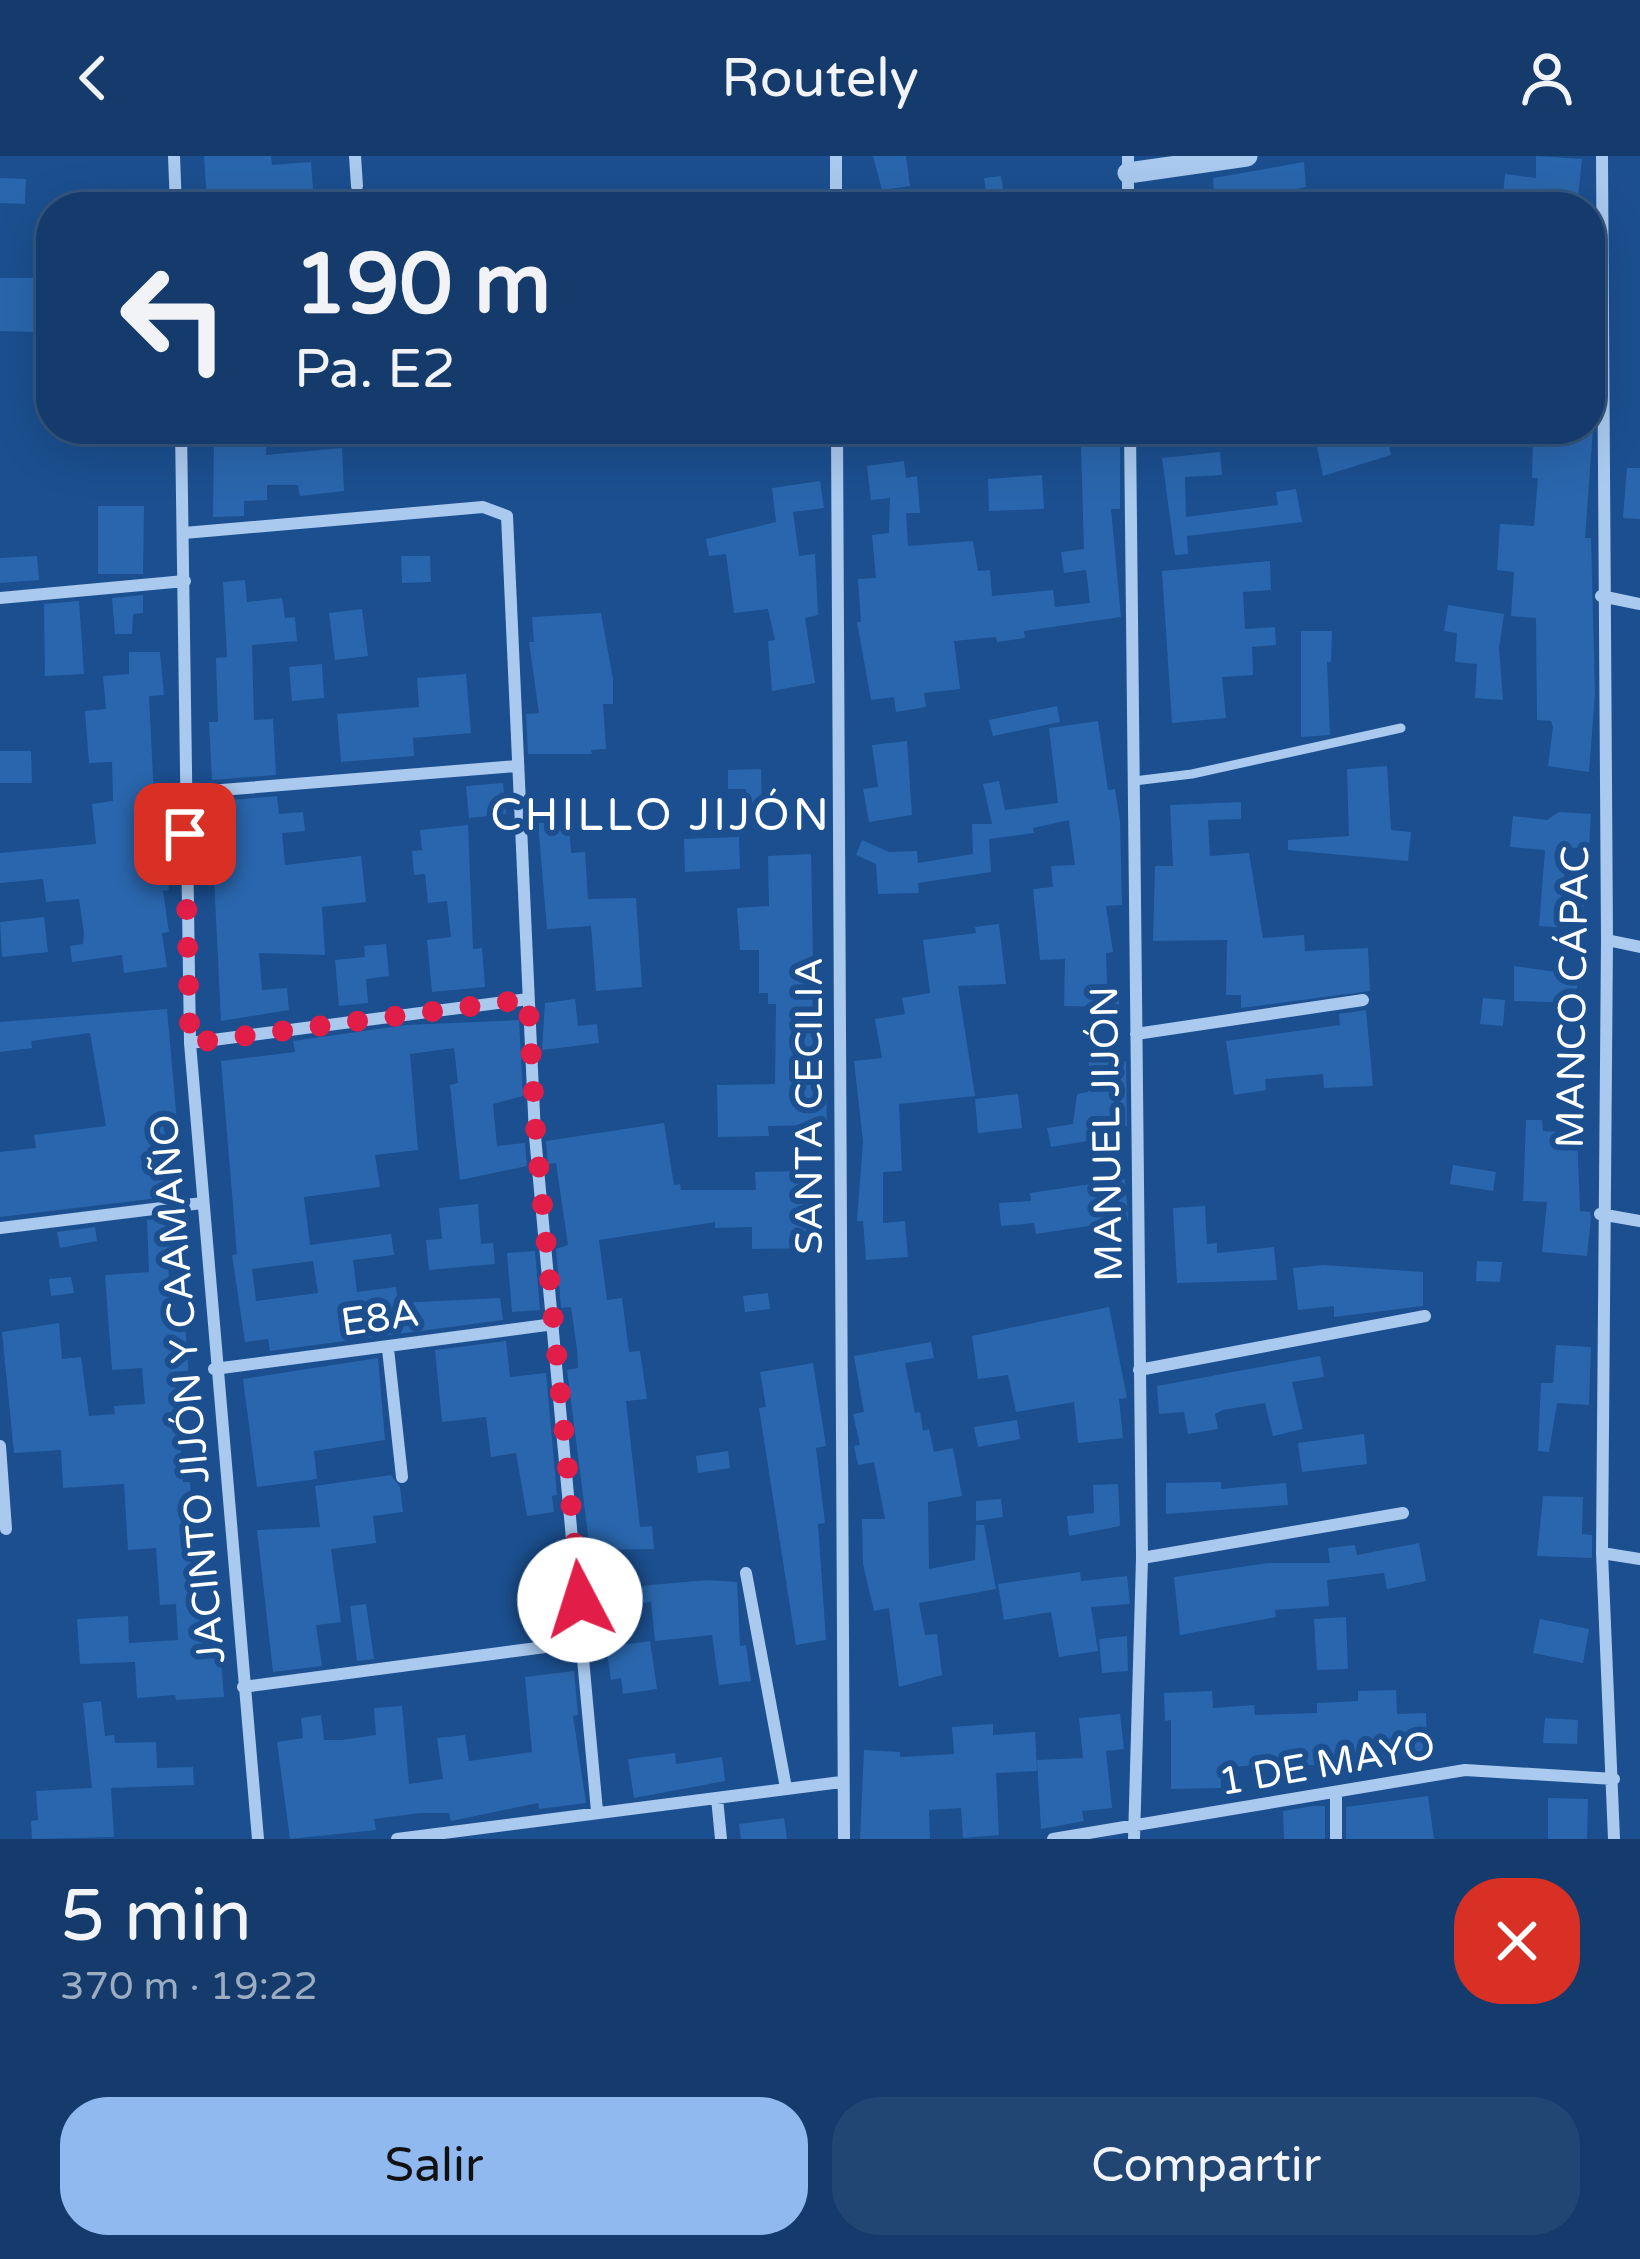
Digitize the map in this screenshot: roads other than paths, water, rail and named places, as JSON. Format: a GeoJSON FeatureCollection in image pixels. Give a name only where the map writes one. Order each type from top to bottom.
{"type":"FeatureCollection","features":[{"type":"Feature","properties":{"kind":"street"},"geometry":{"type":"LineString","coordinates":[[174,156],[175,192]]}},
{"type":"Feature","properties":{"kind":"street"},"geometry":{"type":"LineString","coordinates":[[355,156],[356,186]]}},
{"type":"Feature","properties":{"kind":"street"},"geometry":{"type":"LineString","coordinates":[[836,156],[836,192]]}},
{"type":"Feature","properties":{"kind":"street"},"geometry":{"type":"LineString","coordinates":[[1128,165],[1247,156]]}},
{"type":"Feature","properties":{"kind":"street","name":"MANCO CÁPAC"},"geometry":{"type":"LineString","coordinates":[[1602,156],[1602,192]]}},
{"type":"Feature","properties":{"kind":"street","name":"JACINTO JIJÓN Y CAAMAÑO"},"geometry":{"type":"LineString","coordinates":[[181,444],[190,1043],[214,1369],[258,1839]]}},
{"type":"Feature","properties":{"kind":"street","name":"SANTA CECILIA"},"geometry":{"type":"LineString","coordinates":[[837,444],[841,1782]]}},
{"type":"Feature","properties":{"kind":"street","name":"MANUEL JIJÓN"},"geometry":{"type":"LineString","coordinates":[[1130,444],[1142,1558],[1134,1833]]}},
{"type":"Feature","properties":{"kind":"street","name":"MANCO CÁPAC"},"geometry":{"type":"LineString","coordinates":[[1601,444],[1607,940],[1600,1214],[1602,1552],[1614,1839]]}},
{"type":"Feature","properties":{"kind":"street"},"geometry":{"type":"LineString","coordinates":[[184,533],[497,508],[506,516],[528,999],[597,1811]]}},
{"type":"Feature","properties":{"kind":"street"},"geometry":{"type":"LineString","coordinates":[[0,598],[185,581]]}},
{"type":"Feature","properties":{"kind":"street"},"geometry":{"type":"LineString","coordinates":[[1601,596],[1640,604]]}},
{"type":"Feature","properties":{"kind":"street"},"geometry":{"type":"LineString","coordinates":[[184,793],[517,766]]}},
{"type":"Feature","properties":{"kind":"street"},"geometry":{"type":"LineString","coordinates":[[1607,940],[1640,946]]}},
{"type":"Feature","properties":{"kind":"street"},"geometry":{"type":"LineString","coordinates":[[190,1043],[528,999]]}},
{"type":"Feature","properties":{"kind":"street"},"geometry":{"type":"LineString","coordinates":[[1136,1034],[1363,1000]]}},
{"type":"Feature","properties":{"kind":"street"},"geometry":{"type":"LineString","coordinates":[[0,1228],[202,1203]]}},
{"type":"Feature","properties":{"kind":"street"},"geometry":{"type":"LineString","coordinates":[[1600,1214],[1640,1222]]}},
{"type":"Feature","properties":{"kind":"street"},"geometry":{"type":"LineString","coordinates":[[1139,1370],[1425,1316]]}},
{"type":"Feature","properties":{"kind":"street","name":"E8A"},"geometry":{"type":"LineString","coordinates":[[214,1369],[554,1324]]}},
{"type":"Feature","properties":{"kind":"street"},"geometry":{"type":"LineString","coordinates":[[388,1349],[403,1477]]}},
{"type":"Feature","properties":{"kind":"street"},"geometry":{"type":"LineString","coordinates":[[0,1446],[6,1529]]}},
{"type":"Feature","properties":{"kind":"street"},"geometry":{"type":"LineString","coordinates":[[1142,1558],[1403,1513]]}},
{"type":"Feature","properties":{"kind":"street"},"geometry":{"type":"LineString","coordinates":[[1602,1552],[1640,1559]]}},
{"type":"Feature","properties":{"kind":"street"},"geometry":{"type":"LineString","coordinates":[[746,1573],[786,1787]]}},
{"type":"Feature","properties":{"kind":"street"},"geometry":{"type":"LineString","coordinates":[[243,1687],[584,1642]]}},
{"type":"Feature","properties":{"kind":"street","name":"1 DE MAYO"},"geometry":{"type":"LineString","coordinates":[[1053,1839],[1134,1833],[1466,1770],[1613,1779]]}},
{"type":"Feature","properties":{"kind":"street"},"geometry":{"type":"LineString","coordinates":[[397,1839],[841,1782],[844,1839]]}},
{"type":"Feature","properties":{"kind":"street"},"geometry":{"type":"LineString","coordinates":[[1336,1794],[1336,1839]]}},
{"type":"Feature","properties":{"kind":"street"},"geometry":{"type":"LineString","coordinates":[[717,1798],[721,1839]]}},
{"type":"Feature","properties":{"kind":"street"},"geometry":{"type":"LineString","coordinates":[[530,1821],[531,1839]]}},
{"type":"Feature","properties":{"kind":"lane"},"geometry":{"type":"LineString","coordinates":[[1134,781],[1192,774],[1401,728]]}},
{"type":"Feature","properties":{"kind":"district","name":"CHILLO JIJÓN"},"geometry":{"type":"Point","coordinates":[661,816]}}]}
